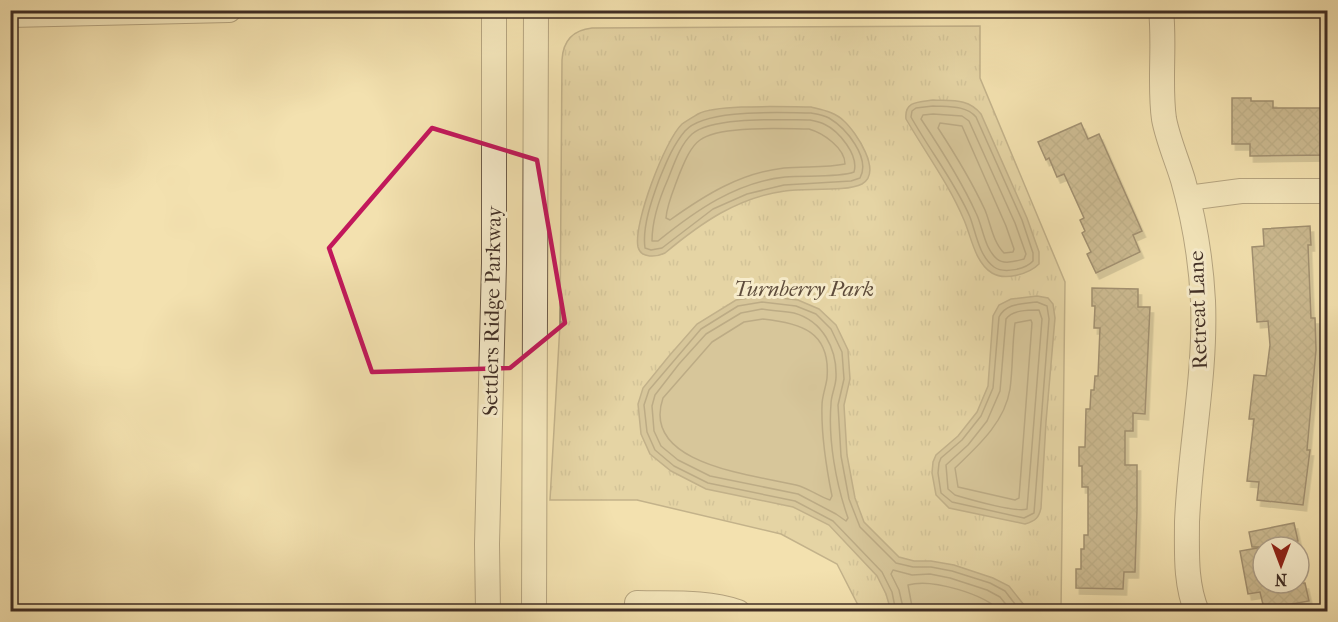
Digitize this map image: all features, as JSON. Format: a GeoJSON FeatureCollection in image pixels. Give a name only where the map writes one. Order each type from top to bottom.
{"type":"FeatureCollection","features":[{"type":"Feature","properties":{"kind":"street"},"geometry":{"type":"LineString","coordinates":[[10,15],[229,10]]}},
{"type":"Feature","properties":{"kind":"street","name":"Settlers Ridge Parkway"},"geometry":{"type":"LineString","coordinates":[[488,612],[487,544],[494,263],[494,10]]}},
{"type":"Feature","properties":{"kind":"street","name":"Settlers Ridge Parkway"},"geometry":{"type":"LineString","coordinates":[[534,612],[536,10]]}},
{"type":"Feature","properties":{"kind":"street","name":"Retreat Lane"},"geometry":{"type":"LineString","coordinates":[[1161,10],[1164,35],[1164,116],[1188,198],[1200,262],[1203,302],[1201,371],[1189,481],[1187,534],[1188,576],[1197,612]]}},
{"type":"Feature","properties":{"kind":"street"},"geometry":{"type":"LineString","coordinates":[[1188,198],[1241,191],[1328,191]]}},
{"type":"Feature","properties":{"kind":"street"},"geometry":{"type":"LineString","coordinates":[[637,603],[696,608],[716,606],[738,612]]}},
{"type":"Feature","properties":{"kind":"highlighted area"},"geometry":{"type":"Polygon","coordinates":[[[432,128],[537,160],[565,323],[510,368],[372,372],[329,248],[432,128]]]}},
{"type":"Feature","properties":{"kind":"green space","name":"Turnberry Park"},"geometry":{"type":"Polygon","coordinates":[[[980,26],[980,78],[1065,282],[1061,611],[861,611],[837,564],[781,534],[637,500],[550,500],[560,324],[562,60],[564,47],[570,37],[579,31],[592,28],[980,26]]]}},
{"type":"Feature","properties":{"kind":"water"},"geometry":{"type":"Polygon","coordinates":[[[933,100],[965,103],[981,114],[1027,218],[1039,252],[1039,264],[1035,268],[1017,275],[1003,276],[992,273],[981,263],[951,194],[906,119],[907,109],[910,106],[918,102],[933,100]]]}},
{"type":"Feature","properties":{"kind":"water"},"geometry":{"type":"Polygon","coordinates":[[[811,107],[837,115],[861,143],[869,162],[870,171],[868,178],[862,184],[846,188],[785,191],[751,199],[706,222],[665,253],[650,256],[642,254],[638,247],[638,236],[645,202],[667,147],[682,124],[698,114],[720,109],[811,107]]]}},
{"type":"Feature","properties":{"kind":"water"},"geometry":{"type":"Polygon","coordinates":[[[762,296],[798,300],[819,309],[836,325],[848,350],[850,379],[844,405],[847,455],[855,498],[864,522],[899,557],[954,565],[993,578],[1009,586],[1027,611],[891,611],[877,576],[829,525],[793,507],[706,489],[671,471],[650,454],[641,434],[638,404],[643,388],[697,324],[736,300],[762,296]]]}},
{"type":"Feature","properties":{"kind":"water"},"geometry":{"type":"Polygon","coordinates":[[[1037,296],[1048,298],[1053,304],[1055,318],[1039,514],[1034,520],[1025,524],[949,508],[936,495],[932,473],[933,462],[936,455],[958,436],[977,412],[988,386],[993,316],[999,305],[1011,299],[1037,296]]]}},
{"type":"Feature","properties":{"kind":"building"},"geometry":{"type":"Polygon","coordinates":[[[1232,98],[1273,101],[1273,108],[1328,108],[1328,155],[1250,156],[1250,144],[1232,144],[1232,98]]]}},
{"type":"Feature","properties":{"kind":"building"},"geometry":{"type":"Polygon","coordinates":[[[1081,123],[1088,139],[1099,134],[1142,231],[1133,235],[1140,252],[1096,273],[1087,254],[1091,252],[1082,233],[1085,231],[1080,220],[1084,218],[1064,174],[1057,177],[1049,158],[1046,160],[1038,142],[1081,123]]]}},
{"type":"Feature","properties":{"kind":"building"},"geometry":{"type":"Polygon","coordinates":[[[1310,226],[1311,245],[1308,245],[1311,318],[1315,318],[1316,350],[1307,450],[1310,450],[1303,505],[1257,500],[1259,482],[1247,481],[1254,419],[1249,419],[1254,375],[1266,376],[1270,345],[1268,321],[1257,322],[1252,247],[1264,246],[1263,229],[1310,226]]]}},
{"type":"Feature","properties":{"kind":"building"},"geometry":{"type":"Polygon","coordinates":[[[1092,288],[1138,289],[1138,307],[1150,307],[1145,414],[1133,413],[1133,431],[1125,431],[1125,465],[1137,465],[1137,510],[1135,572],[1124,572],[1123,589],[1076,588],[1076,569],[1081,569],[1081,549],[1084,549],[1084,535],[1088,535],[1088,487],[1082,487],[1079,447],[1085,447],[1086,409],[1090,409],[1091,390],[1094,390],[1095,376],[1098,376],[1100,328],[1094,328],[1095,306],[1092,306],[1092,288]]]}},
{"type":"Feature","properties":{"kind":"building"},"geometry":{"type":"Polygon","coordinates":[[[1294,523],[1297,535],[1251,535],[1251,542],[1249,532],[1294,523]]]}},
{"type":"Feature","properties":{"kind":"building"},"geometry":{"type":"Polygon","coordinates":[[[1251,549],[1251,594],[1248,594],[1240,551],[1251,549]]]}},
{"type":"Feature","properties":{"kind":"building"},"geometry":{"type":"Polygon","coordinates":[[[1261,595],[1308,595],[1309,601],[1264,609],[1261,595]]]}}]}
